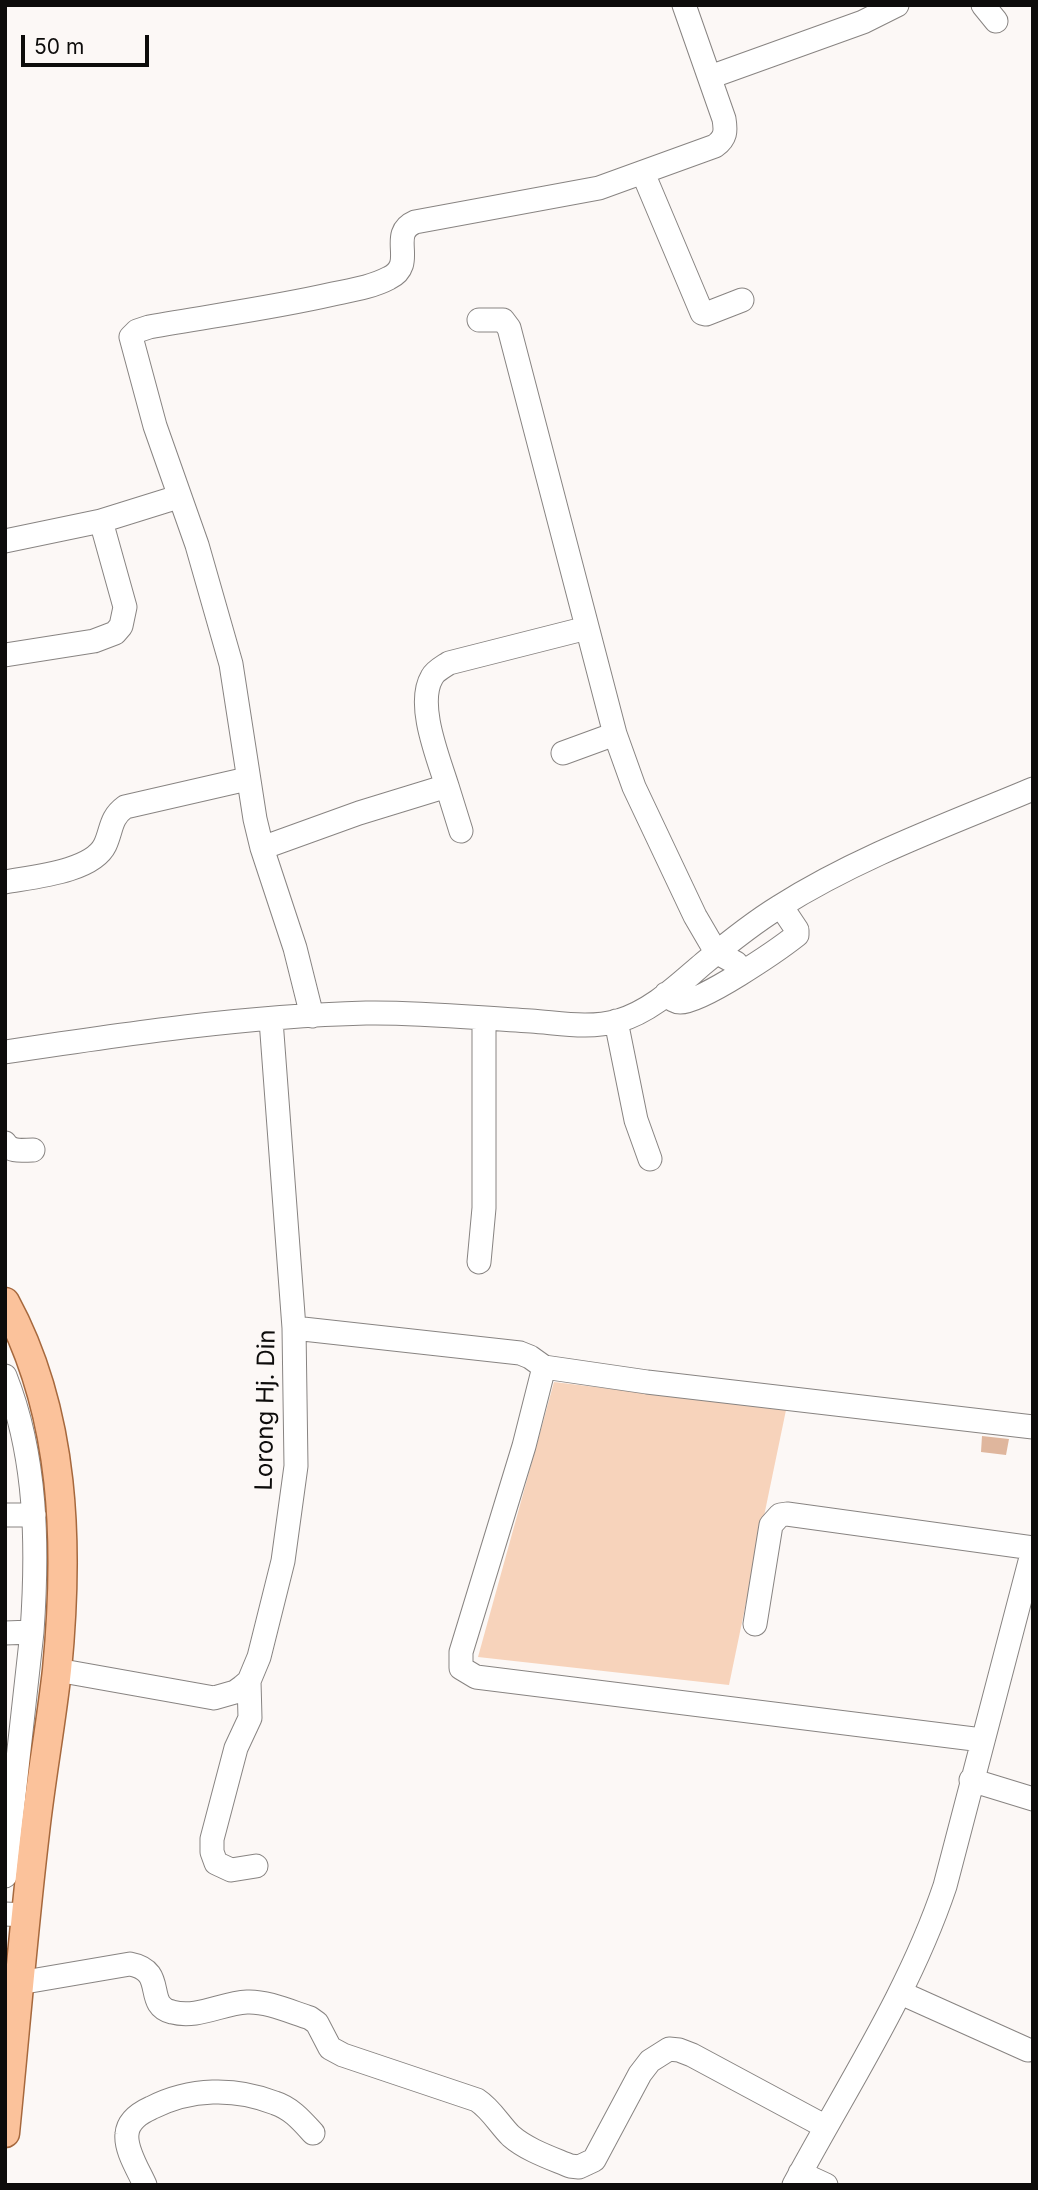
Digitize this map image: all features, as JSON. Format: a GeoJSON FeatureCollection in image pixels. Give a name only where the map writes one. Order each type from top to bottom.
{"type":"FeatureCollection","features":[{"type":"Feature","properties":{"kind":"main road"},"geometry":{"type":"LineString","coordinates":[[5,1302],[38,1381],[52,1436],[60,1484],[61,1600],[57,1670],[15,1914],[19,1983],[5,2133]]}},
{"type":"Feature","properties":{"kind":"street"},"geometry":{"type":"LineString","coordinates":[[312,1016],[295,948],[262,848],[247,779],[242,724],[231,664],[197,545],[155,426],[131,337],[137,331],[149,327],[310,299],[370,285],[399,272],[402,266],[403,231],[415,222],[599,188],[704,151],[724,139],[724,118],[684,5]]}},
{"type":"Feature","properties":{"kind":"street"},"geometry":{"type":"LineString","coordinates":[[710,77],[863,22],[897,5]]}},
{"type":"Feature","properties":{"kind":"street"},"geometry":{"type":"LineString","coordinates":[[643,173],[699,309],[706,314],[742,300]]}},
{"type":"Feature","properties":{"kind":"street"},"geometry":{"type":"LineString","coordinates":[[479,320],[503,320],[509,328],[615,734],[634,787],[695,916],[716,953],[736,963],[743,971]]}},
{"type":"Feature","properties":{"kind":"street"},"geometry":{"type":"LineString","coordinates":[[5,541],[101,520],[178,497]]}},
{"type":"Feature","properties":{"kind":"street"},"geometry":{"type":"LineString","coordinates":[[5,655],[94,641],[114,633],[121,626],[125,607],[101,520]]}},
{"type":"Feature","properties":{"kind":"street"},"geometry":{"type":"LineString","coordinates":[[461,831],[426,711],[426,689],[433,674],[449,663],[587,628]]}},
{"type":"Feature","properties":{"kind":"street"},"geometry":{"type":"LineString","coordinates":[[563,753],[615,734]]}},
{"type":"Feature","properties":{"kind":"street"},"geometry":{"type":"LineString","coordinates":[[5,882],[77,867],[93,860],[106,844],[113,817],[125,807],[247,779]]}},
{"type":"Feature","properties":{"kind":"street"},"geometry":{"type":"LineString","coordinates":[[262,848],[359,813],[447,786]]}},
{"type":"Feature","properties":{"kind":"street"},"geometry":{"type":"LineString","coordinates":[[5,1052],[162,1028],[368,1013],[586,1026],[616,1021],[634,1015],[666,994],[781,905],[868,857],[1033,789]]}},
{"type":"Feature","properties":{"kind":"street"},"geometry":{"type":"LineString","coordinates":[[666,994],[678,1002],[687,1001],[743,971],[797,935],[797,930],[781,905]]}},
{"type":"Feature","properties":{"kind":"street"},"geometry":{"type":"LineString","coordinates":[[479,1262],[484,1208],[484,1018]]}},
{"type":"Feature","properties":{"kind":"street","name":"Lorong Hj. Din"},"geometry":{"type":"LineString","coordinates":[[248,1681],[259,1657],[284,1561],[296,1466],[294,1328],[271,1020]]}},
{"type":"Feature","properties":{"kind":"street"},"geometry":{"type":"LineString","coordinates":[[616,1021],[636,1120],[650,1159]]}},
{"type":"Feature","properties":{"kind":"street"},"geometry":{"type":"LineString","coordinates":[[5,1143],[13,1150],[33,1150]]}},
{"type":"Feature","properties":{"kind":"street"},"geometry":{"type":"LineString","coordinates":[[294,1328],[520,1353],[544,1367],[647,1382],[1033,1427]]}},
{"type":"Feature","properties":{"kind":"street"},"geometry":{"type":"LineString","coordinates":[[544,1367],[524,1446],[461,1652],[461,1668],[476,1677],[982,1740]]}},
{"type":"Feature","properties":{"kind":"street"},"geometry":{"type":"LineString","coordinates":[[5,1376],[25,1448],[36,1553],[32,1632],[5,1876]]}},
{"type":"Feature","properties":{"kind":"street"},"geometry":{"type":"LineString","coordinates":[[5,1515],[34,1515]]}},
{"type":"Feature","properties":{"kind":"street"},"geometry":{"type":"LineString","coordinates":[[755,1624],[771,1525],[780,1515],[1033,1549],[941,1896],[901,1993],[797,2179],[826,2185]]}},
{"type":"Feature","properties":{"kind":"street"},"geometry":{"type":"LineString","coordinates":[[5,1633],[32,1632]]}},
{"type":"Feature","properties":{"kind":"street"},"geometry":{"type":"LineString","coordinates":[[57,1670],[214,1698],[235,1692],[248,1681]]}},
{"type":"Feature","properties":{"kind":"street"},"geometry":{"type":"LineString","coordinates":[[248,1681],[250,1718],[236,1748],[212,1839],[212,1852],[216,1863],[231,1870],[256,1866]]}},
{"type":"Feature","properties":{"kind":"street"},"geometry":{"type":"LineString","coordinates":[[971,1780],[1033,1799]]}},
{"type":"Feature","properties":{"kind":"street"},"geometry":{"type":"LineString","coordinates":[[19,1983],[130,1964],[144,1966],[149,1972],[160,2006],[167,2011],[180,2014],[197,2013],[247,2002],[310,2018],[317,2023],[330,2048],[343,2055],[477,2100],[487,2106],[522,2144],[570,2166],[579,2167],[594,2160],[640,2074],[650,2061],[669,2049],[692,2055],[826,2127]]}},
{"type":"Feature","properties":{"kind":"street"},"geometry":{"type":"LineString","coordinates":[[901,1993],[1028,2050]]}},
{"type":"Feature","properties":{"kind":"street"},"geometry":{"type":"LineString","coordinates":[[145,2185],[128,2143],[130,2123],[139,2114],[171,2098],[196,2092],[255,2096],[279,2104],[296,2115],[313,2133]]}},
{"type":"Feature","properties":{"kind":"shaded area"},"geometry":{"type":"Polygon","coordinates":[[[554,1382],[786,1410],[729,1685],[478,1657],[554,1382]]]}},
{"type":"Feature","properties":{"kind":"building"},"geometry":{"type":"Polygon","coordinates":[[[982,1436],[1009,1439],[1006,1455],[981,1452],[982,1436]]]}}]}
